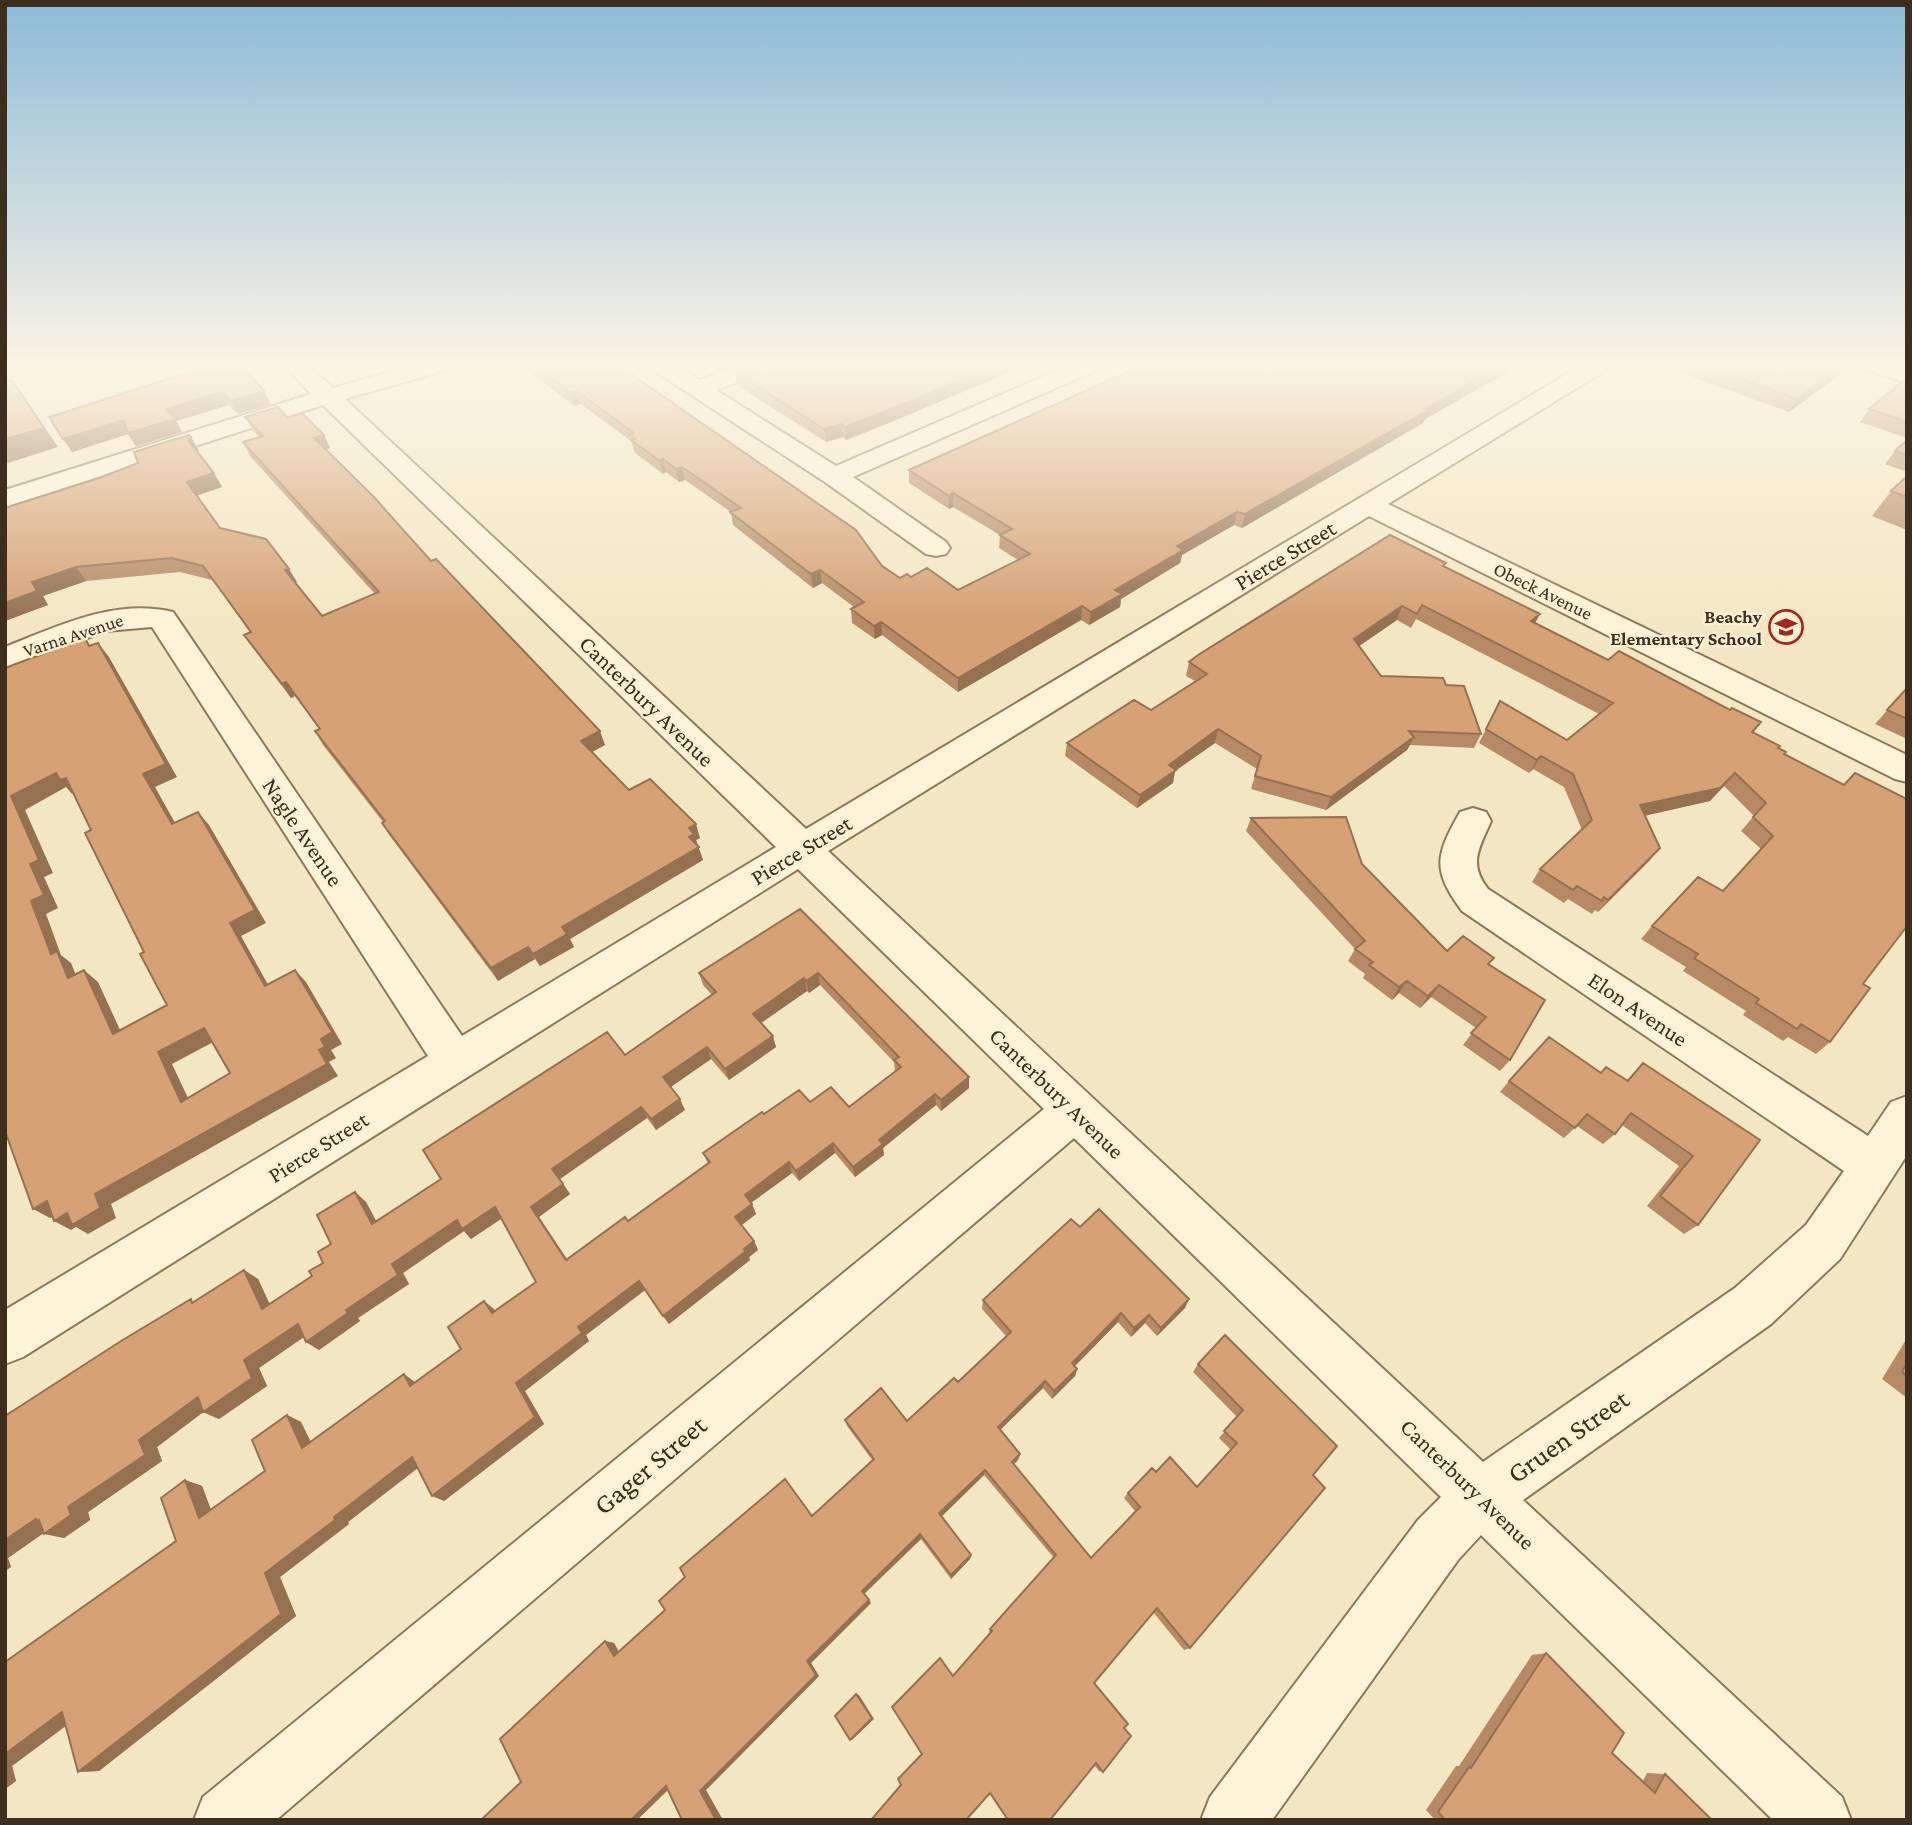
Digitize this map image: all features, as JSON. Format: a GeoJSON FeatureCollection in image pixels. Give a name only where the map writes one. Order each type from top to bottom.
{"type":"FeatureCollection","features":[{"type":"Feature","properties":{"kind":"street"},"geometry":{"type":"LineString","coordinates":[[5,499],[159,450]]}},
{"type":"Feature","properties":{"kind":"street","name":"Canterbury Avenue"},"geometry":{"type":"LineString","coordinates":[[386,450],[1074,1111],[1482,1496],[1819,1820]]}},
{"type":"Feature","properties":{"kind":"street"},"geometry":{"type":"LineString","coordinates":[[794,450],[936,548]]}},
{"type":"Feature","properties":{"kind":"street"},"geometry":{"type":"LineString","coordinates":[[834,476],[893,450]]}},
{"type":"Feature","properties":{"kind":"street","name":"Pierce Street"},"geometry":{"type":"LineString","coordinates":[[5,1339],[802,849],[1458,450]]}},
{"type":"Feature","properties":{"kind":"street","name":"Obeck Avenue"},"geometry":{"type":"LineString","coordinates":[[1368,505],[1907,770]]}},
{"type":"Feature","properties":{"kind":"street","name":"Varna Avenue"},"geometry":{"type":"LineString","coordinates":[[5,658],[109,619],[141,615]]}},
{"type":"Feature","properties":{"kind":"street","name":"Nagle Avenue"},"geometry":{"type":"LineString","coordinates":[[141,615],[162,619],[456,1062]]}},
{"type":"Feature","properties":{"kind":"street","name":"Elon Avenue"},"geometry":{"type":"LineString","coordinates":[[1473,821],[1456,862],[1458,879],[1475,900],[1875,1166]]}},
{"type":"Feature","properties":{"kind":"street","name":"Gager Street"},"geometry":{"type":"LineString","coordinates":[[226,1820],[1074,1111]]}},
{"type":"Feature","properties":{"kind":"street","name":"Gruen Street"},"geometry":{"type":"LineString","coordinates":[[1233,1820],[1438,1540],[1482,1496],[1753,1306],[1823,1242],[1907,1116]]}},
{"type":"Feature","properties":{"kind":"building"},"geometry":{"type":"Polygon","coordinates":[[[140,450],[196,450],[214,473],[187,482],[220,528],[266,539],[289,569],[285,570],[322,616],[379,592],[250,450],[326,450],[373,496],[431,561],[436,559],[600,731],[581,741],[629,790],[650,779],[696,824],[689,828],[694,834],[689,837],[699,847],[562,927],[567,934],[533,954],[528,947],[491,968],[382,823],[385,821],[315,731],[320,729],[286,682],[282,684],[244,635],[251,632],[203,566],[171,558],[76,567],[32,582],[37,591],[5,603],[5,508],[138,463],[134,452],[140,450]]]}},
{"type":"Feature","properties":{"kind":"building"},"geometry":{"type":"Polygon","coordinates":[[[645,450],[741,450],[856,530],[882,566],[900,578],[907,574],[911,577],[927,568],[958,590],[1030,554],[1000,535],[1012,529],[953,493],[949,496],[909,470],[953,450],[1357,450],[1245,514],[1237,512],[1177,546],[1183,550],[1115,590],[1122,594],[1091,612],[1082,606],[958,678],[881,622],[874,626],[851,609],[864,602],[820,570],[811,574],[730,512],[741,508],[682,467],[676,469],[663,459],[660,461],[645,450]]]}},
{"type":"Feature","properties":{"kind":"building"},"geometry":{"type":"Polygon","coordinates":[[[1907,450],[1907,455],[1895,451],[1907,450]]]}},
{"type":"Feature","properties":{"kind":"building"},"geometry":{"type":"Polygon","coordinates":[[[1907,476],[1907,497],[1891,491],[1907,476]]]}},
{"type":"Feature","properties":{"kind":"building"},"geometry":{"type":"Polygon","coordinates":[[[1390,535],[1446,563],[1443,566],[1540,614],[1531,621],[1608,660],[1619,651],[1730,710],[1732,708],[1761,722],[1752,732],[1780,746],[1778,748],[1786,752],[1784,754],[1844,785],[1855,773],[1907,799],[1907,926],[1863,984],[1870,988],[1830,1042],[1801,1024],[1797,1029],[1756,1003],[1759,999],[1694,958],[1698,954],[1652,926],[1698,877],[1723,891],[1773,836],[1753,817],[1766,803],[1735,773],[1720,788],[1640,805],[1660,848],[1608,900],[1604,897],[1602,901],[1577,886],[1573,890],[1540,869],[1592,820],[1573,774],[1541,756],[1537,760],[1486,729],[1500,701],[1567,740],[1613,703],[1422,605],[1417,614],[1402,606],[1354,639],[1381,676],[1443,678],[1446,685],[1464,686],[1481,734],[1409,731],[1414,737],[1331,797],[1255,776],[1261,756],[1218,729],[1169,765],[1176,770],[1140,795],[1067,743],[1134,700],[1151,710],[1207,674],[1189,662],[1390,535]]]}},
{"type":"Feature","properties":{"kind":"building"},"geometry":{"type":"Polygon","coordinates":[[[85,638],[89,646],[98,643],[166,764],[143,774],[172,824],[198,812],[255,910],[230,923],[265,986],[295,970],[332,1032],[321,1039],[325,1047],[319,1050],[327,1064],[95,1194],[100,1208],[72,1225],[67,1213],[54,1221],[47,1201],[33,1209],[5,1131],[5,668],[85,638]],[[56,773],[11,796],[39,860],[30,864],[44,895],[31,901],[51,954],[57,951],[68,978],[84,970],[113,1034],[167,1005],[140,954],[144,952],[85,833],[91,830],[66,778],[60,780],[56,773]],[[204,1028],[158,1052],[181,1102],[230,1073],[204,1028]]]}},
{"type":"Feature","properties":{"kind":"building"},"geometry":{"type":"Polygon","coordinates":[[[1907,688],[1907,719],[1887,710],[1907,688]]]}},
{"type":"Feature","properties":{"kind":"building"},"geometry":{"type":"Polygon","coordinates":[[[1346,817],[1362,864],[1447,951],[1463,936],[1494,958],[1488,964],[1545,1000],[1510,1060],[1471,1033],[1486,1017],[1439,985],[1428,996],[1407,981],[1399,987],[1369,965],[1373,962],[1355,949],[1365,941],[1251,818],[1346,817]]]}},
{"type":"Feature","properties":{"kind":"building"},"geometry":{"type":"Polygon","coordinates":[[[800,909],[969,1077],[941,1100],[935,1094],[879,1140],[883,1144],[853,1167],[833,1143],[796,1171],[789,1162],[745,1195],[752,1204],[735,1217],[754,1241],[744,1249],[746,1251],[663,1316],[639,1281],[578,1327],[582,1333],[516,1383],[535,1417],[432,1496],[412,1457],[334,1517],[335,1520],[265,1573],[281,1614],[78,1772],[62,1712],[5,1754],[5,1662],[176,1541],[161,1498],[185,1480],[199,1518],[265,1471],[252,1440],[287,1415],[302,1448],[404,1374],[410,1386],[461,1349],[448,1327],[484,1301],[492,1313],[536,1282],[495,1207],[462,1229],[457,1220],[392,1264],[398,1275],[346,1310],[348,1313],[306,1342],[298,1324],[244,1360],[252,1378],[203,1412],[198,1397],[139,1440],[145,1455],[68,1507],[71,1515],[44,1534],[39,1520],[37,1522],[36,1519],[5,1540],[5,1416],[121,1341],[191,1299],[192,1303],[244,1270],[262,1309],[312,1276],[309,1271],[323,1263],[318,1252],[331,1244],[317,1215],[355,1192],[372,1224],[441,1179],[423,1150],[607,1032],[625,1055],[716,992],[699,973],[800,909]],[[818,973],[806,981],[804,978],[753,1014],[773,1036],[725,1069],[707,1047],[663,1077],[680,1099],[651,1119],[641,1107],[552,1169],[563,1184],[531,1207],[566,1260],[625,1217],[628,1221],[710,1162],[703,1153],[762,1112],[764,1114],[799,1090],[810,1102],[831,1087],[849,1107],[901,1067],[894,1060],[899,1057],[818,973]]]}},
{"type":"Feature","properties":{"kind":"building"},"geometry":{"type":"Polygon","coordinates":[[[1549,1037],[1601,1073],[1606,1067],[1628,1081],[1643,1063],[1760,1140],[1698,1225],[1660,1196],[1693,1156],[1631,1113],[1615,1134],[1587,1114],[1575,1128],[1509,1081],[1549,1037]]]}},
{"type":"Feature","properties":{"kind":"building"},"geometry":{"type":"Polygon","coordinates":[[[1099,1209],[1189,1299],[1161,1328],[1149,1315],[1134,1328],[1121,1313],[1072,1363],[1077,1369],[1054,1391],[1045,1381],[998,1427],[1020,1454],[1012,1462],[1091,1558],[1140,1507],[1128,1493],[1152,1468],[1156,1472],[1170,1457],[1197,1487],[1237,1443],[1224,1431],[1243,1410],[1198,1364],[1225,1335],[1337,1446],[1313,1475],[1325,1488],[1190,1648],[1157,1608],[1094,1683],[1128,1724],[1124,1728],[1131,1736],[1103,1772],[1096,1763],[1050,1820],[1008,1820],[990,1793],[966,1820],[871,1820],[901,1785],[898,1779],[922,1754],[892,1707],[940,1658],[953,1676],[992,1631],[990,1629],[1056,1555],[985,1470],[939,1513],[971,1555],[951,1575],[920,1534],[862,1591],[869,1600],[807,1661],[816,1675],[700,1791],[716,1820],[682,1820],[666,1786],[631,1820],[481,1820],[521,1782],[500,1739],[605,1641],[614,1656],[665,1610],[659,1601],[685,1577],[680,1568],[785,1479],[812,1516],[874,1459],[845,1420],[881,1388],[907,1421],[954,1378],[958,1382],[1011,1332],[983,1300],[1071,1219],[1080,1227],[1099,1209]]]}},
{"type":"Feature","properties":{"kind":"building"},"geometry":{"type":"Polygon","coordinates":[[[1907,1363],[1907,1376],[1902,1372],[1907,1363]]]}},
{"type":"Feature","properties":{"kind":"building"},"geometry":{"type":"Polygon","coordinates":[[[1546,1653],[1624,1733],[1612,1753],[1655,1793],[1665,1774],[1712,1820],[1445,1820],[1438,1812],[1469,1767],[1471,1768],[1546,1653]]]}},
{"type":"Feature","properties":{"kind":"building"},"geometry":{"type":"Polygon","coordinates":[[[856,1694],[872,1718],[850,1740],[835,1716],[856,1694]]]}},
{"type":"Feature","properties":{"kind":"place","name":"Beachy Elementary School"},"geometry":{"type":"Point","coordinates":[1786,627]}}]}
